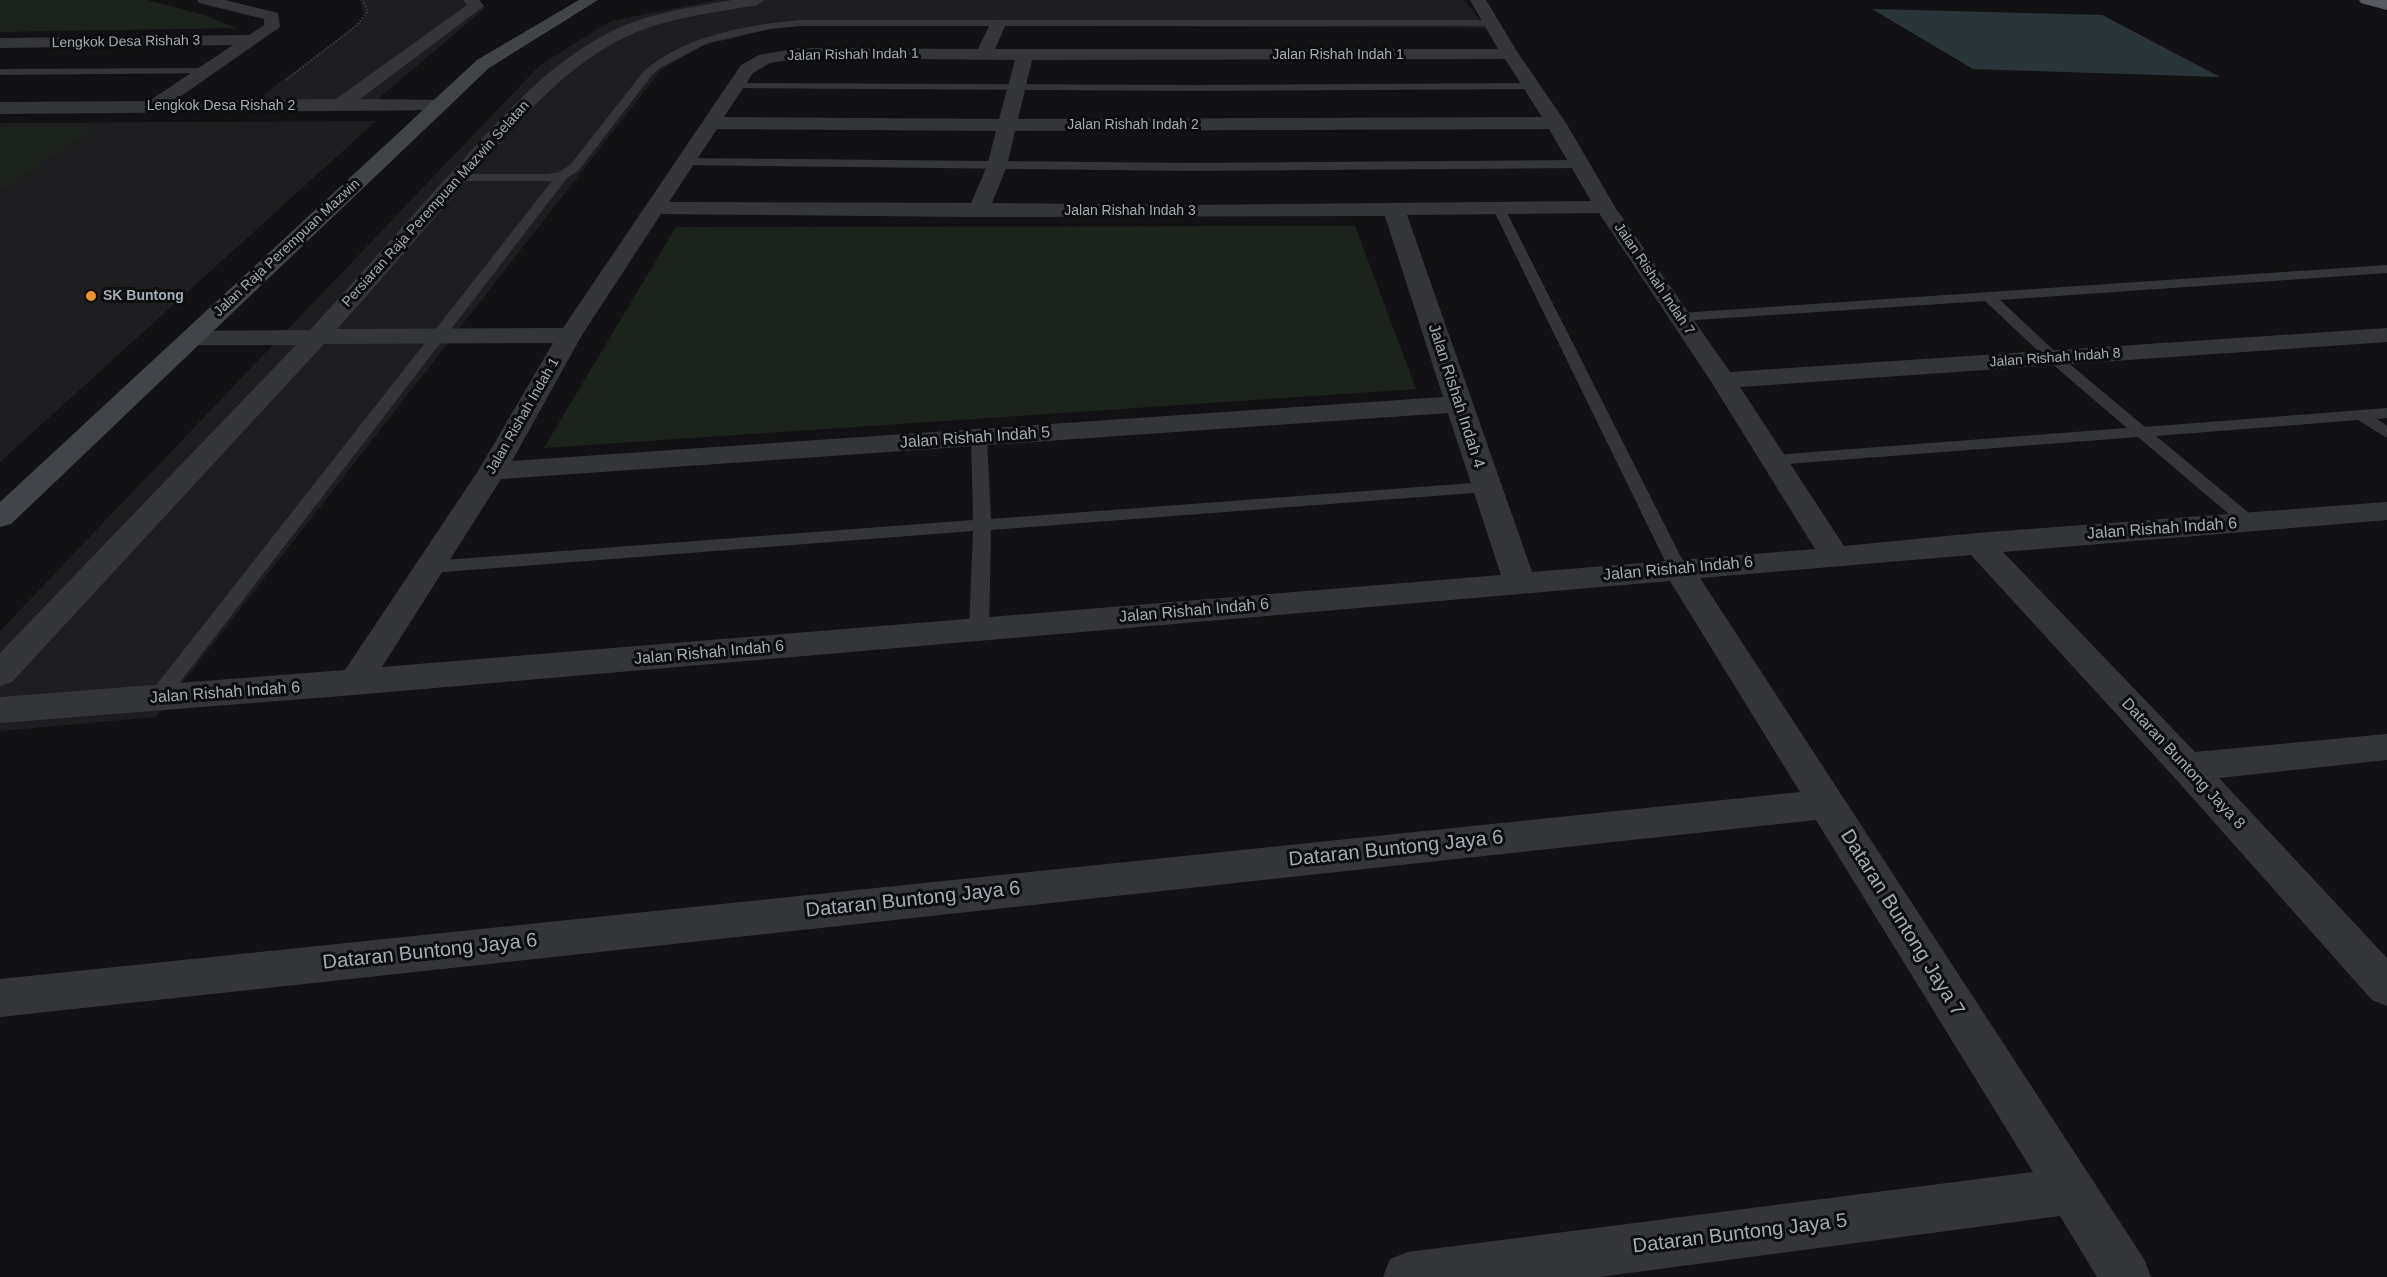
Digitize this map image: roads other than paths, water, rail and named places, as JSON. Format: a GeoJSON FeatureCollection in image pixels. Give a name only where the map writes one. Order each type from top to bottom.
{"type":"FeatureCollection","features":[{"type":"Feature","properties":{"kind":"highway"},"geometry":{"type":"LineString","coordinates":[[2367,0],[2387,5]]}},
{"type":"Feature","properties":{"kind":"main road"},"geometry":{"type":"LineString","coordinates":[[558,18],[584,0]]}},
{"type":"Feature","properties":{"kind":"main road","name":"Jalan Raja Perempuan Mazwin"},"geometry":{"type":"LineString","coordinates":[[2,513],[483,64],[590,0]]}},
{"type":"Feature","properties":{"kind":"main road"},"geometry":{"type":"LineString","coordinates":[[558,18],[598,0]]}},
{"type":"Feature","properties":{"kind":"street"},"geometry":{"type":"LineString","coordinates":[[154,106],[210,71],[272,27],[272,16],[205,0]]}},
{"type":"Feature","properties":{"kind":"street"},"geometry":{"type":"LineString","coordinates":[[340,105],[476,6],[471,0]]}},
{"type":"Feature","properties":{"kind":"street","name":"Persiaran Raja Perempuan Mazwin Selatan"},"geometry":{"type":"LineString","coordinates":[[0,674],[316,338],[458,177],[524,105],[558,72],[608,39],[632,29],[659,20],[757,0]]}},
{"type":"Feature","properties":{"kind":"street","name":"Jalan Rishah Indah 7"},"geometry":{"type":"LineString","coordinates":[[1478,0],[1510,54],[1556,123],[1605,207],[1723,380],[1834,555]]}},
{"type":"Feature","properties":{"kind":"street"},"geometry":{"type":"LineString","coordinates":[[984,54],[998,24]]}},
{"type":"Feature","properties":{"kind":"street","name":"Lengkok Desa Rishah 3"},"geometry":{"type":"LineString","coordinates":[[0,43],[252,40]]}},
{"type":"Feature","properties":{"kind":"street","name":"Jalan Rishah Indah 1"},"geometry":{"type":"LineString","coordinates":[[354,683],[492,471],[570,335],[734,86],[747,69],[765,59],[799,53],[1190,56],[1510,54]]}},
{"type":"Feature","properties":{"kind":"street"},"geometry":{"type":"LineString","coordinates":[[978,211],[997,166],[1024,54]]}},
{"type":"Feature","properties":{"kind":"street","name":"Lengkok Desa Rishah 2"},"geometry":{"type":"LineString","coordinates":[[0,108],[441,104]]}},
{"type":"Feature","properties":{"kind":"street","name":"Jalan Rishah Indah 2"},"geometry":{"type":"LineString","coordinates":[[711,123],[1008,125],[1556,123]]}},
{"type":"Feature","properties":{"kind":"street","name":"Jalan Rishah Indah 3"},"geometry":{"type":"LineString","coordinates":[[655,208],[978,211],[1605,207]]}},
{"type":"Feature","properties":{"kind":"street","name":"Jalan Rishah Indah 4"},"geometry":{"type":"LineString","coordinates":[[1394,209],[1520,583]]}},
{"type":"Feature","properties":{"kind":"street"},"geometry":{"type":"LineString","coordinates":[[191,338],[570,335]]}},
{"type":"Feature","properties":{"kind":"street","name":"Jalan Rishah Indah 8"},"geometry":{"type":"LineString","coordinates":[[1723,380],[2387,335]]}},
{"type":"Feature","properties":{"kind":"street","name":"Jalan Rishah Indah 5"},"geometry":{"type":"LineString","coordinates":[[492,471],[1458,404]]}},
{"type":"Feature","properties":{"kind":"street","name":"Jalan Rishah Indah 6"},"geometry":{"type":"LineString","coordinates":[[0,710],[354,683],[1834,555],[2387,511]]}},
{"type":"Feature","properties":{"kind":"street","name":"Dataran Buntong Jaya 8"},"geometry":{"type":"LineString","coordinates":[[1977,543],[2187,767],[2387,987]]}},
{"type":"Feature","properties":{"kind":"street","name":"Dataran Buntong Jaya 7"},"geometry":{"type":"LineString","coordinates":[[1678,569],[2126,1277]]}},
{"type":"Feature","properties":{"kind":"street"},"geometry":{"type":"LineString","coordinates":[[2187,767],[2387,747]]}},
{"type":"Feature","properties":{"kind":"street","name":"Dataran Buntong Jaya 6"},"geometry":{"type":"LineString","coordinates":[[0,998],[1827,804]]}},
{"type":"Feature","properties":{"kind":"street","name":"Dataran Buntong Jaya 5"},"geometry":{"type":"LineString","coordinates":[[1408,1277],[2071,1191]]}},
{"type":"Feature","properties":{"kind":"lane"},"geometry":{"type":"LineString","coordinates":[[157,698],[563,175],[574,168],[648,73],[692,46],[784,24],[1493,23]]}},
{"type":"Feature","properties":{"kind":"lane"},"geometry":{"type":"LineString","coordinates":[[0,72],[210,71]]}},
{"type":"Feature","properties":{"kind":"lane"},"geometry":{"type":"LineString","coordinates":[[734,86],[1533,86]]}},
{"type":"Feature","properties":{"kind":"lane"},"geometry":{"type":"LineString","coordinates":[[685,162],[1204,167],[1580,164]]}},
{"type":"Feature","properties":{"kind":"lane"},"geometry":{"type":"LineString","coordinates":[[458,177],[547,178],[563,175]]}},
{"type":"Feature","properties":{"kind":"lane"},"geometry":{"type":"LineString","coordinates":[[1498,207],[1678,569]]}},
{"type":"Feature","properties":{"kind":"lane"},"geometry":{"type":"LineString","coordinates":[[1681,317],[2387,269]]}},
{"type":"Feature","properties":{"kind":"lane"},"geometry":{"type":"LineString","coordinates":[[1987,295],[2055,358],[2249,522]]}},
{"type":"Feature","properties":{"kind":"lane"},"geometry":{"type":"LineString","coordinates":[[1774,460],[2387,413]]}},
{"type":"Feature","properties":{"kind":"lane"},"geometry":{"type":"LineString","coordinates":[[2361,415],[2387,433]]}},
{"type":"Feature","properties":{"kind":"lane"},"geometry":{"type":"LineString","coordinates":[[979,438],[982,525],[979,630]]}},
{"type":"Feature","properties":{"kind":"lane"},"geometry":{"type":"LineString","coordinates":[[431,567],[1486,487]]}},
{"type":"Feature","properties":{"kind":"place","name":"SK Buntong"},"geometry":{"type":"Point","coordinates":[91,296]}}]}
